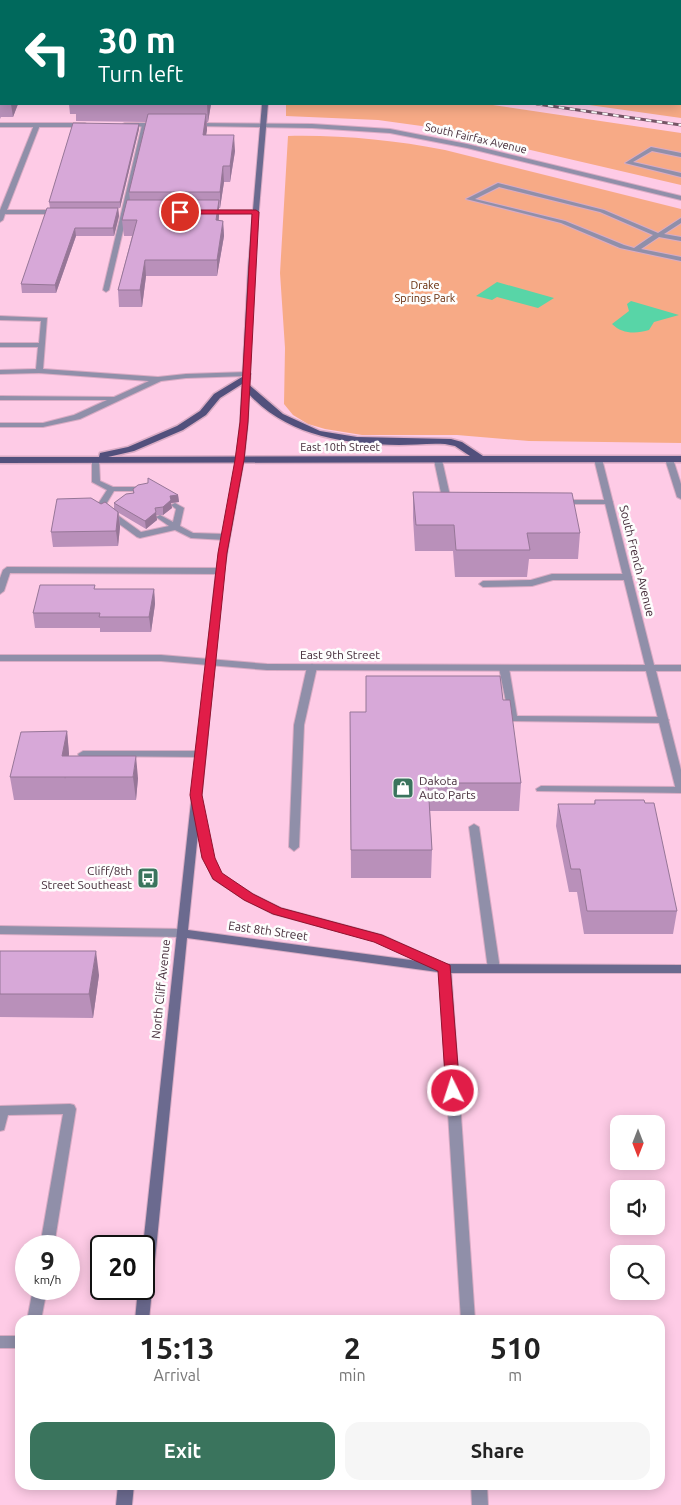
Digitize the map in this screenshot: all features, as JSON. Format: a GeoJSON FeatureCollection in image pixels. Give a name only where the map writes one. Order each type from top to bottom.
{"type":"FeatureCollection","features":[{"type":"Feature","properties":{"kind":"main road","name":"North Cliff Avenue"},"geometry":{"type":"LineString","coordinates":[[143,1315],[220,571],[240,460],[247,379],[251,268],[265,105]]}},
{"type":"Feature","properties":{"kind":"main road"},"geometry":{"type":"LineString","coordinates":[[73,460],[131,449],[180,428],[203,413],[217,396],[247,379],[258,400],[275,413],[301,428],[352,441],[452,442],[480,460]]}},
{"type":"Feature","properties":{"kind":"main road","name":"East 10th Street"},"geometry":{"type":"LineString","coordinates":[[0,460],[681,459]]}},
{"type":"Feature","properties":{"kind":"main road"},"geometry":{"type":"LineString","coordinates":[[196,795],[208,858],[217,876],[249,897],[277,911],[378,938],[445,968]]}},
{"type":"Feature","properties":{"kind":"main road","name":"East 8th Street"},"geometry":{"type":"LineString","coordinates":[[182,933],[445,968],[681,969]]}},
{"type":"Feature","properties":{"kind":"main road"},"geometry":{"type":"LineString","coordinates":[[124,1505],[126,1490]]}},
{"type":"Feature","properties":{"kind":"street"},"geometry":{"type":"LineString","coordinates":[[0,125],[96,125]]}},
{"type":"Feature","properties":{"kind":"street"},"geometry":{"type":"LineString","coordinates":[[0,220],[37,125]]}},
{"type":"Feature","properties":{"kind":"street"},"geometry":{"type":"LineString","coordinates":[[116,125],[164,125]]}},
{"type":"Feature","properties":{"kind":"street"},"geometry":{"type":"LineString","coordinates":[[106,290],[145,125]]}},
{"type":"Feature","properties":{"kind":"street","name":"South Fairfax Avenue"},"geometry":{"type":"LineString","coordinates":[[183,125],[347,127],[423,136],[681,198]]}},
{"type":"Feature","properties":{"kind":"street"},"geometry":{"type":"LineString","coordinates":[[681,155],[651,149],[628,163],[681,175]]}},
{"type":"Feature","properties":{"kind":"street"},"geometry":{"type":"LineString","coordinates":[[681,239],[658,235],[602,211],[498,184],[469,199],[563,222],[635,250],[681,259]]}},
{"type":"Feature","properties":{"kind":"street"},"geometry":{"type":"LineString","coordinates":[[2,212],[69,212]]}},
{"type":"Feature","properties":{"kind":"street"},"geometry":{"type":"LineString","coordinates":[[114,212],[132,212]]}},
{"type":"Feature","properties":{"kind":"street"},"geometry":{"type":"LineString","coordinates":[[199,212],[256,212]]}},
{"type":"Feature","properties":{"kind":"street"},"geometry":{"type":"LineString","coordinates":[[635,250],[681,220]]}},
{"type":"Feature","properties":{"kind":"street"},"geometry":{"type":"LineString","coordinates":[[0,318],[45,319],[39,371]]}},
{"type":"Feature","properties":{"kind":"street"},"geometry":{"type":"LineString","coordinates":[[0,345],[42,345]]}},
{"type":"Feature","properties":{"kind":"street"},"geometry":{"type":"LineString","coordinates":[[0,372],[39,371],[159,379],[186,376],[247,379]]}},
{"type":"Feature","properties":{"kind":"street"},"geometry":{"type":"LineString","coordinates":[[0,425],[44,425],[77,417],[159,379]]}},
{"type":"Feature","properties":{"kind":"street"},"geometry":{"type":"LineString","coordinates":[[0,398],[116,398]]}},
{"type":"Feature","properties":{"kind":"street","name":"South French Avenue"},"geometry":{"type":"LineString","coordinates":[[598,459],[652,668],[681,790]]}},
{"type":"Feature","properties":{"kind":"street"},"geometry":{"type":"LineString","coordinates":[[669,459],[681,497]]}},
{"type":"Feature","properties":{"kind":"street"},"geometry":{"type":"LineString","coordinates":[[95,460],[96,482],[130,499]]}},
{"type":"Feature","properties":{"kind":"street"},"geometry":{"type":"LineString","coordinates":[[438,460],[447,502],[456,502]]}},
{"type":"Feature","properties":{"kind":"street"},"geometry":{"type":"LineString","coordinates":[[112,489],[144,489]]}},
{"type":"Feature","properties":{"kind":"street"},"geometry":{"type":"LineString","coordinates":[[112,489],[100,507],[140,535],[176,527]]}},
{"type":"Feature","properties":{"kind":"street"},"geometry":{"type":"LineString","coordinates":[[552,502],[609,502]]}},
{"type":"Feature","properties":{"kind":"street"},"geometry":{"type":"LineString","coordinates":[[175,505],[180,508],[176,527]]}},
{"type":"Feature","properties":{"kind":"street"},"geometry":{"type":"LineString","coordinates":[[160,517],[191,535],[226,537]]}},
{"type":"Feature","properties":{"kind":"street"},"geometry":{"type":"LineString","coordinates":[[0,590],[3,570],[220,571]]}},
{"type":"Feature","properties":{"kind":"street"},"geometry":{"type":"LineString","coordinates":[[483,584],[532,583],[552,577],[628,577]]}},
{"type":"Feature","properties":{"kind":"street","name":"East 9th Street"},"geometry":{"type":"LineString","coordinates":[[0,658],[162,658],[267,667],[681,668]]}},
{"type":"Feature","properties":{"kind":"street"},"geometry":{"type":"LineString","coordinates":[[294,847],[299,724],[312,667]]}},
{"type":"Feature","properties":{"kind":"street"},"geometry":{"type":"LineString","coordinates":[[504,668],[513,719],[664,720]]}},
{"type":"Feature","properties":{"kind":"street"},"geometry":{"type":"LineString","coordinates":[[83,754],[201,754]]}},
{"type":"Feature","properties":{"kind":"street"},"geometry":{"type":"LineString","coordinates":[[541,789],[681,790]]}},
{"type":"Feature","properties":{"kind":"street"},"geometry":{"type":"LineString","coordinates":[[474,827],[494,968]]}},
{"type":"Feature","properties":{"kind":"street","name":"East 8th Street"},"geometry":{"type":"LineString","coordinates":[[0,930],[182,933]]}},
{"type":"Feature","properties":{"kind":"street"},"geometry":{"type":"LineString","coordinates":[[445,968],[468,1315]]}},
{"type":"Feature","properties":{"kind":"street"},"geometry":{"type":"LineString","coordinates":[[0,1126],[4,1110],[70,1109],[49,1235]]}},
{"type":"Feature","properties":{"kind":"street"},"geometry":{"type":"LineString","coordinates":[[35,1315],[38,1300]]}},
{"type":"Feature","properties":{"kind":"street"},"geometry":{"type":"LineString","coordinates":[[0,1342],[15,1342]]}},
{"type":"Feature","properties":{"kind":"street"},"geometry":{"type":"LineString","coordinates":[[479,1490],[480,1505]]}},
{"type":"Feature","properties":{"kind":"green space"},"geometry":{"type":"Polygon","coordinates":[[[286,105],[493,105],[681,133],[681,185],[436,128],[378,120],[286,116],[286,105]]]}},
{"type":"Feature","properties":{"kind":"green space"},"geometry":{"type":"Polygon","coordinates":[[[589,105],[681,105],[681,118],[589,105]]]}},
{"type":"Feature","properties":{"kind":"green space","name":"Drake Springs Park"},"geometry":{"type":"Polygon","coordinates":[[[288,136],[328,136],[367,139],[445,150],[681,209],[681,443],[529,441],[457,435],[362,435],[325,429],[308,424],[293,415],[284,404],[285,348],[280,273],[288,136]]]}},
{"type":"Feature","properties":{"kind":"shaded area"},"geometry":{"type":"Polygon","coordinates":[[[497,282],[554,298],[538,308],[497,297],[492,300],[476,296],[497,282]]]}},
{"type":"Feature","properties":{"kind":"shaded area"},"geometry":{"type":"Polygon","coordinates":[[[631,301],[679,315],[654,322],[649,330],[634,332],[620,330],[612,324],[629,311],[627,304],[631,301]]]}},
{"type":"Feature","properties":{"kind":"building"},"geometry":{"type":"Polygon","coordinates":[[[148,114],[206,114],[203,135],[234,135],[230,166],[223,166],[220,192],[129,192],[148,114]]]}},
{"type":"Feature","properties":{"kind":"building"},"geometry":{"type":"Polygon","coordinates":[[[73,123],[139,124],[120,202],[49,202],[73,123]]]}},
{"type":"Feature","properties":{"kind":"building"},"geometry":{"type":"Polygon","coordinates":[[[127,200],[219,200],[216,220],[223,221],[217,260],[145,260],[140,290],[118,290],[137,220],[122,220],[127,200]]]}},
{"type":"Feature","properties":{"kind":"building"},"geometry":{"type":"Polygon","coordinates":[[[47,208],[118,208],[113,228],[75,228],[55,285],[21,284],[47,208]]]}},
{"type":"Feature","properties":{"kind":"building"},"geometry":{"type":"Polygon","coordinates":[[[148,478],[178,495],[170,496],[171,500],[163,507],[155,508],[156,512],[145,521],[114,503],[126,494],[134,493],[133,489],[138,485],[148,483],[148,478]]]}},
{"type":"Feature","properties":{"kind":"building"},"geometry":{"type":"Polygon","coordinates":[[[413,492],[572,493],[580,533],[527,533],[530,550],[456,550],[454,525],[416,525],[413,492]]]}},
{"type":"Feature","properties":{"kind":"building"},"geometry":{"type":"Polygon","coordinates":[[[91,498],[101,504],[105,502],[118,512],[116,531],[51,532],[57,499],[91,498]]]}},
{"type":"Feature","properties":{"kind":"building"},"geometry":{"type":"Polygon","coordinates":[[[40,585],[95,585],[94,589],[154,589],[149,617],[99,617],[100,613],[33,613],[40,585]]]}},
{"type":"Feature","properties":{"kind":"building"},"geometry":{"type":"Polygon","coordinates":[[[366,676],[500,676],[503,700],[510,700],[521,783],[428,783],[432,850],[351,850],[350,712],[366,712],[366,676]]]}},
{"type":"Feature","properties":{"kind":"building"},"geometry":{"type":"Polygon","coordinates":[[[67,731],[62,756],[136,756],[133,777],[10,777],[21,732],[67,731]]]}},
{"type":"Feature","properties":{"kind":"building"},"geometry":{"type":"Polygon","coordinates":[[[595,800],[644,800],[645,803],[654,803],[677,911],[587,911],[580,869],[571,869],[558,804],[595,804],[595,800]]]}},
{"type":"Feature","properties":{"kind":"building"},"geometry":{"type":"Polygon","coordinates":[[[0,951],[96,951],[89,994],[0,994],[0,951]]]}},
{"type":"Feature","properties":{"kind":"railway"},"geometry":{"type":"LineString","coordinates":[[544,105],[681,125]]}},
{"type":"Feature","properties":{"kind":"place","name":"Dakota Auto Parts"},"geometry":{"type":"Point","coordinates":[403,788]}},
{"type":"Feature","properties":{"kind":"place","name":"Cliff/8th Street Southeast"},"geometry":{"type":"Point","coordinates":[148,878]}},
{"type":"Feature","properties":{"kind":"route"},"geometry":{"type":"LineString","coordinates":[[180,212],[256,212],[251,268],[244,422],[240,460],[222,553],[196,795],[208,858],[217,876],[249,897],[277,911],[378,938],[445,968],[453,1091]]}}]}
